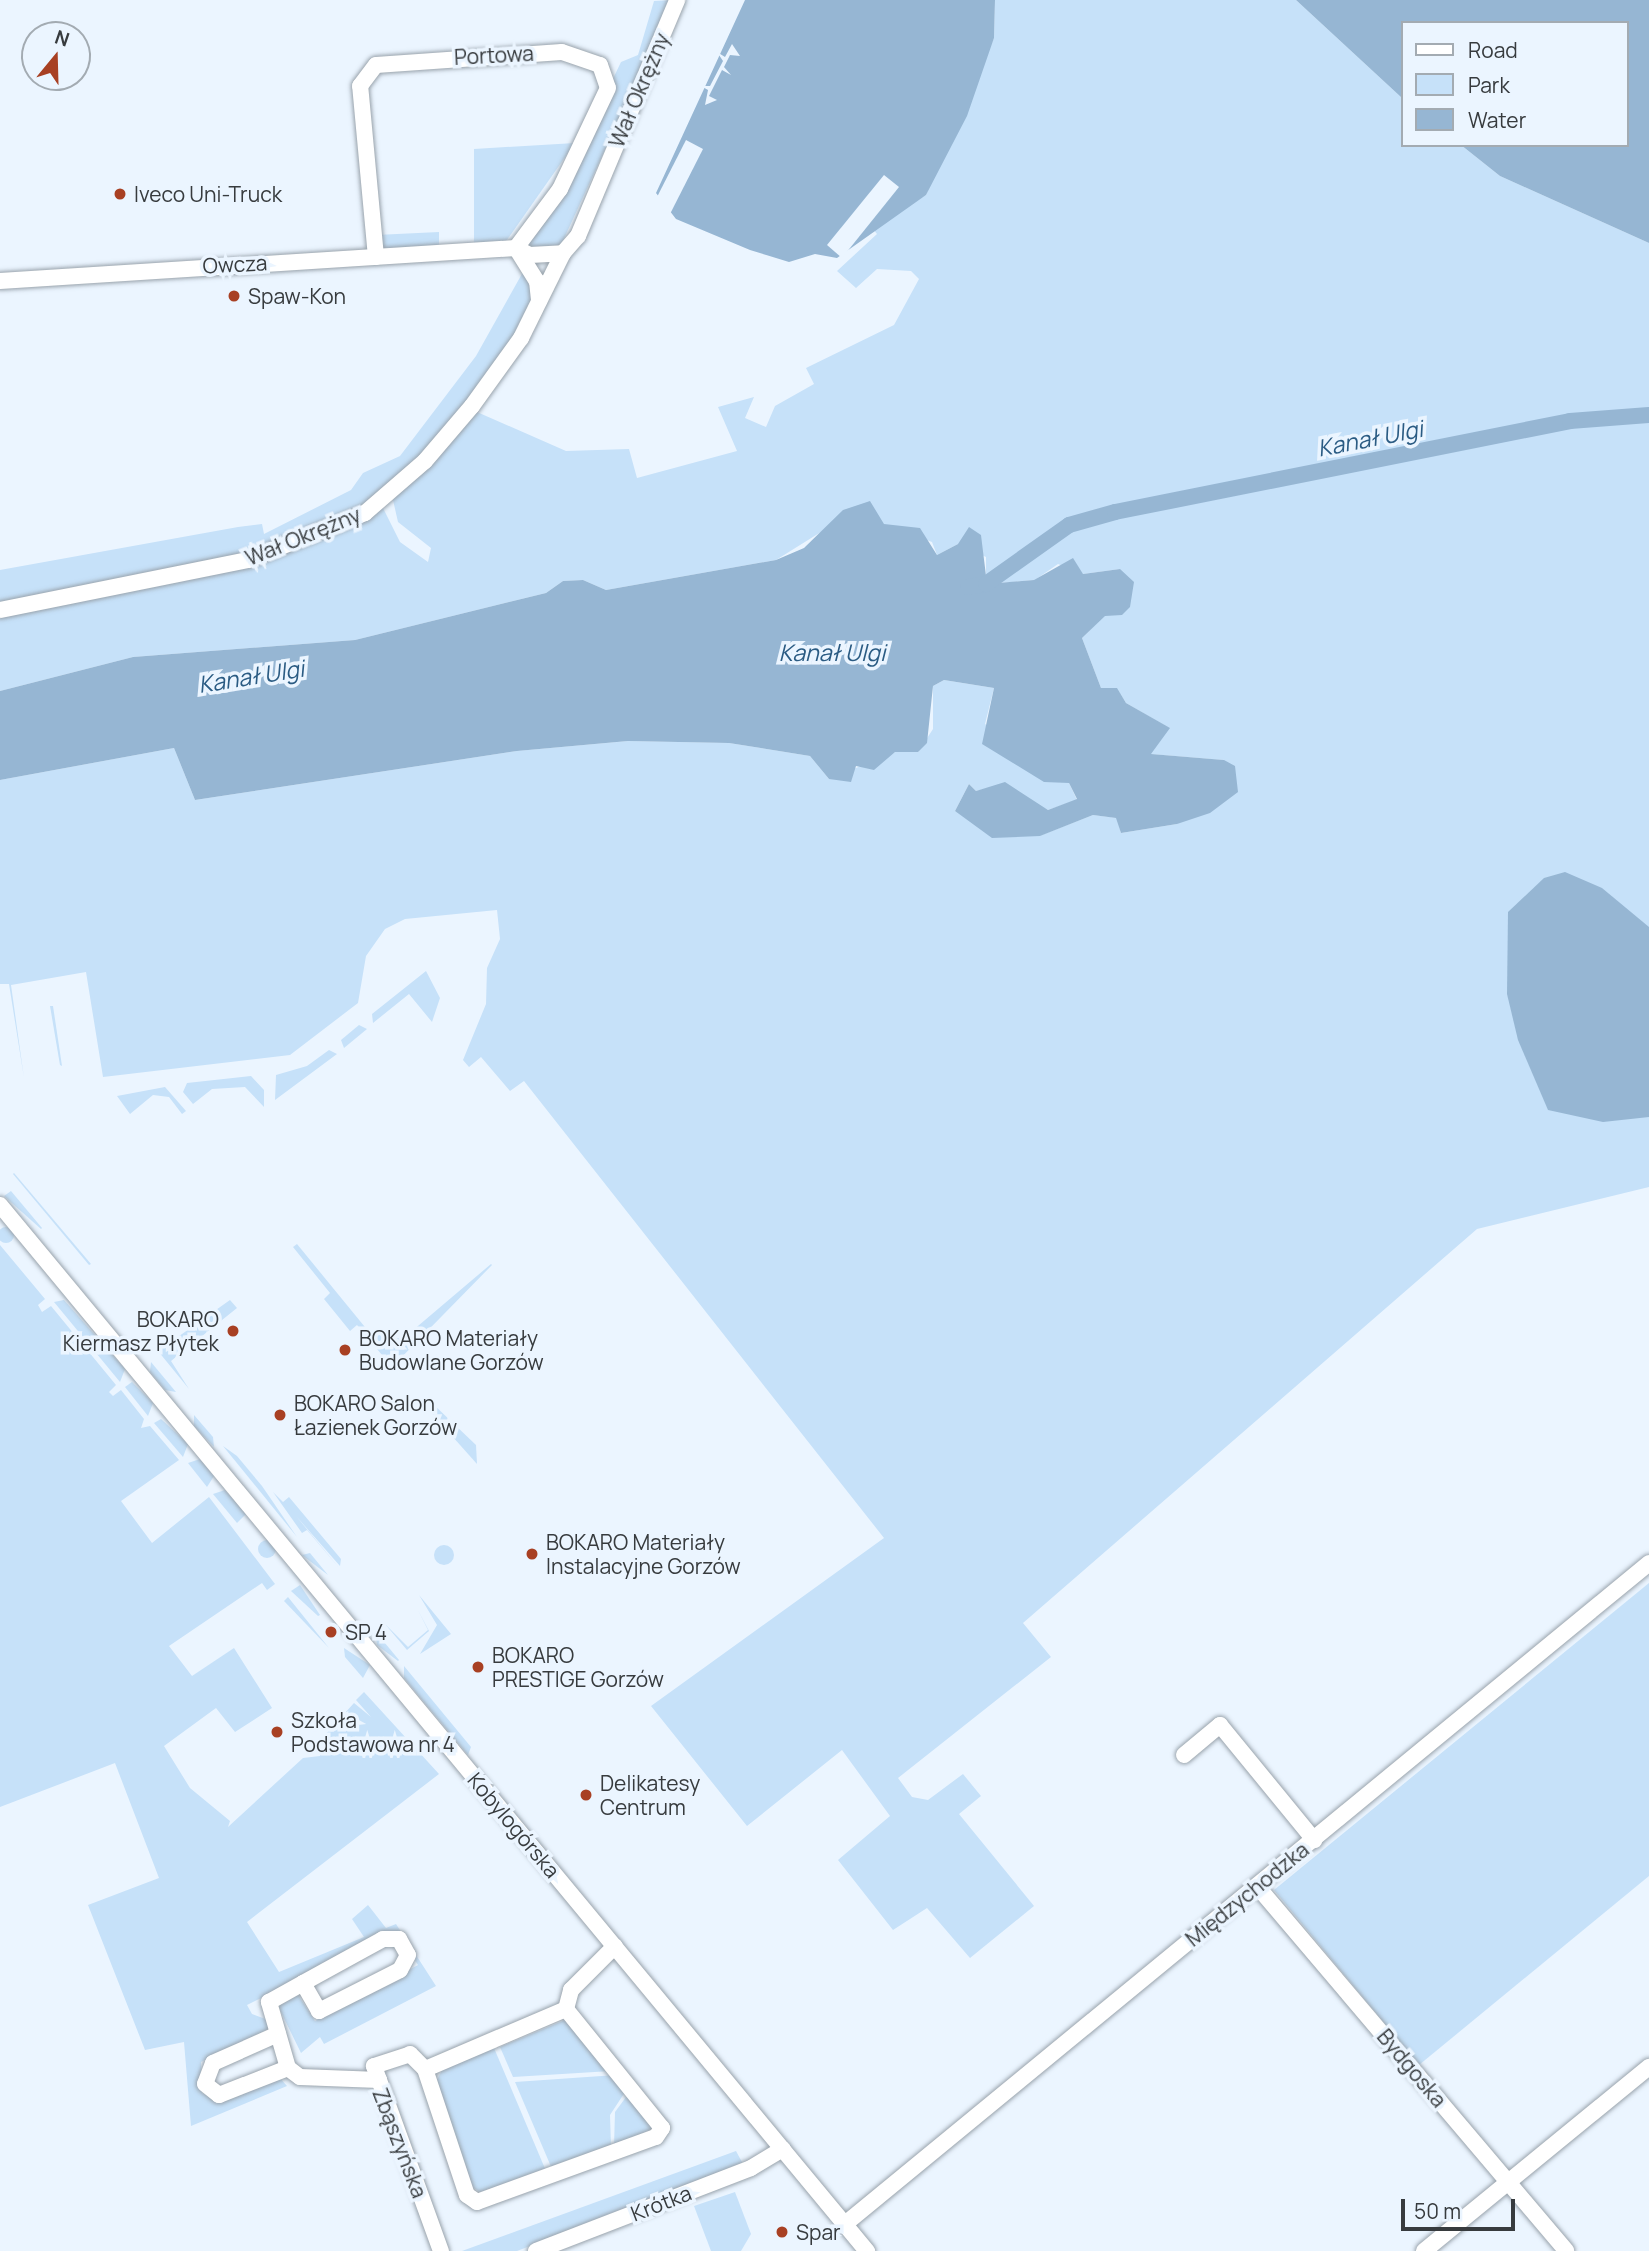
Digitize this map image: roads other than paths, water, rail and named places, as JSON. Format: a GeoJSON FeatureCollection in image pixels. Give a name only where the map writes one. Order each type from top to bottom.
{"type":"FeatureCollection","features":[{"type":"Feature","properties":{"kind":"street","name":"Wał Okrężny"},"geometry":{"type":"LineString","coordinates":[[0,610],[248,560],[365,513],[425,461],[472,406],[539,301],[563,253],[578,236],[677,0]]}},
{"type":"Feature","properties":{"kind":"street","name":"Portowa"},"geometry":{"type":"LineString","coordinates":[[376,257],[360,86],[376,65],[562,51],[600,65],[608,88],[559,189],[516,248]]}},
{"type":"Feature","properties":{"kind":"street"},"geometry":{"type":"LineString","coordinates":[[516,248],[530,255],[563,253]]}},
{"type":"Feature","properties":{"kind":"street"},"geometry":{"type":"LineString","coordinates":[[516,248],[537,281],[539,301]]}},
{"type":"Feature","properties":{"kind":"street","name":"Owcza"},"geometry":{"type":"LineString","coordinates":[[0,281],[516,248]]}},
{"type":"Feature","properties":{"kind":"street","name":"Kobylogórska"},"geometry":{"type":"LineString","coordinates":[[0,1205],[867,2251]]}},
{"type":"Feature","properties":{"kind":"street","name":"Międzychodzka"},"geometry":{"type":"LineString","coordinates":[[845,2224],[1649,1563]]}},
{"type":"Feature","properties":{"kind":"street"},"geometry":{"type":"LineString","coordinates":[[1184,1755],[1220,1725],[1314,1840]]}},
{"type":"Feature","properties":{"kind":"street","name":"Bydgoska"},"geometry":{"type":"LineString","coordinates":[[1258,1886],[1566,2251]]}},
{"type":"Feature","properties":{"kind":"street"},"geometry":{"type":"LineString","coordinates":[[278,2034],[213,2063],[205,2084],[219,2095],[288,2068],[269,2002],[303,1983],[383,1939],[398,1939],[408,1955],[400,1970],[318,2011],[303,1983]]}},
{"type":"Feature","properties":{"kind":"street"},"geometry":{"type":"LineString","coordinates":[[566,2009],[571,1990],[615,1946]]}},
{"type":"Feature","properties":{"kind":"street"},"geometry":{"type":"LineString","coordinates":[[379,2080],[374,2066],[410,2054],[425,2069],[467,2195],[477,2202],[660,2134],[660,2119],[566,2009]]}},
{"type":"Feature","properties":{"kind":"street"},"geometry":{"type":"LineString","coordinates":[[425,2069],[566,2009]]}},
{"type":"Feature","properties":{"kind":"street"},"geometry":{"type":"LineString","coordinates":[[1424,2251],[1649,2067]]}},
{"type":"Feature","properties":{"kind":"street","name":"Zbąszyńska"},"geometry":{"type":"LineString","coordinates":[[288,2068],[300,2077],[379,2080],[441,2251]]}},
{"type":"Feature","properties":{"kind":"street","name":"Krótka"},"geometry":{"type":"LineString","coordinates":[[536,2251],[751,2168],[783,2149]]}},
{"type":"Feature","properties":{"kind":"water"},"geometry":{"type":"Polygon","coordinates":[[[745,0],[995,0],[994,38],[967,116],[926,195],[837,258],[815,254],[789,262],[750,250],[676,219],[656,193],[745,0]]]}},
{"type":"Feature","properties":{"kind":"water"},"geometry":{"type":"Polygon","coordinates":[[[1296,0],[1649,0],[1649,243],[1500,176],[1464,147],[1628,147],[1628,21],[1400,21],[1400,96],[1296,0]]]}},
{"type":"Feature","properties":{"kind":"water","name":"Kanał Ulgi"},"geometry":{"type":"Polygon","coordinates":[[[870,501],[884,524],[920,528],[937,555],[958,544],[969,527],[981,535],[987,584],[1034,580],[1073,558],[1083,574],[1120,569],[1134,582],[1130,607],[1122,615],[1105,616],[1082,638],[1101,688],[1117,688],[1126,703],[1170,728],[1151,754],[1224,760],[1235,766],[1238,792],[1210,813],[1177,824],[1121,833],[1116,818],[1093,815],[1040,836],[992,838],[955,811],[969,784],[976,791],[1005,782],[1048,810],[1077,799],[1069,783],[1044,782],[982,744],[994,688],[944,680],[933,686],[927,743],[918,752],[895,752],[874,770],[856,766],[851,782],[829,779],[810,756],[729,743],[628,741],[517,751],[195,800],[174,748],[0,780],[0,691],[133,657],[355,640],[546,593],[563,581],[583,580],[606,590],[776,560],[804,548],[843,510],[870,501]]]}},
{"type":"Feature","properties":{"kind":"water"},"geometry":{"type":"Polygon","coordinates":[[[1565,872],[1602,888],[1649,927],[1649,1117],[1603,1122],[1548,1110],[1518,1040],[1507,994],[1508,912],[1544,878],[1565,872]]]}},
{"type":"Feature","properties":{"kind":"waterway","name":"Kanał Ulgi"},"geometry":{"type":"LineString","coordinates":[[968,587],[986,584],[1069,525],[1115,512],[1570,421],[1649,415]]}},
{"type":"Feature","properties":{"kind":"place","name":"Iveco Uni-Truck"},"geometry":{"type":"Point","coordinates":[120,194]}},
{"type":"Feature","properties":{"kind":"place","name":"Spaw-Kon"},"geometry":{"type":"Point","coordinates":[234,296]}},
{"type":"Feature","properties":{"kind":"place","name":"BOKARO Kiermasz Płytek"},"geometry":{"type":"Point","coordinates":[233,1331]}},
{"type":"Feature","properties":{"kind":"place","name":"BOKARO Materiały Budowlane Gorzów"},"geometry":{"type":"Point","coordinates":[345,1350]}},
{"type":"Feature","properties":{"kind":"place","name":"BOKARO Salon Łazienek Gorzów"},"geometry":{"type":"Point","coordinates":[280,1415]}},
{"type":"Feature","properties":{"kind":"place","name":"BOKARO Materiały Instalacyjne Gorzów"},"geometry":{"type":"Point","coordinates":[532,1554]}},
{"type":"Feature","properties":{"kind":"place","name":"SP 4"},"geometry":{"type":"Point","coordinates":[331,1632]}},
{"type":"Feature","properties":{"kind":"place","name":"BOKARO PRESTIGE Gorzów"},"geometry":{"type":"Point","coordinates":[478,1667]}},
{"type":"Feature","properties":{"kind":"place","name":"Szkoła Podstawowa nr 4"},"geometry":{"type":"Point","coordinates":[277,1732]}},
{"type":"Feature","properties":{"kind":"place","name":"Delikatesy Centrum"},"geometry":{"type":"Point","coordinates":[586,1795]}},
{"type":"Feature","properties":{"kind":"place","name":"Spar"},"geometry":{"type":"Point","coordinates":[782,2232]}}]}
